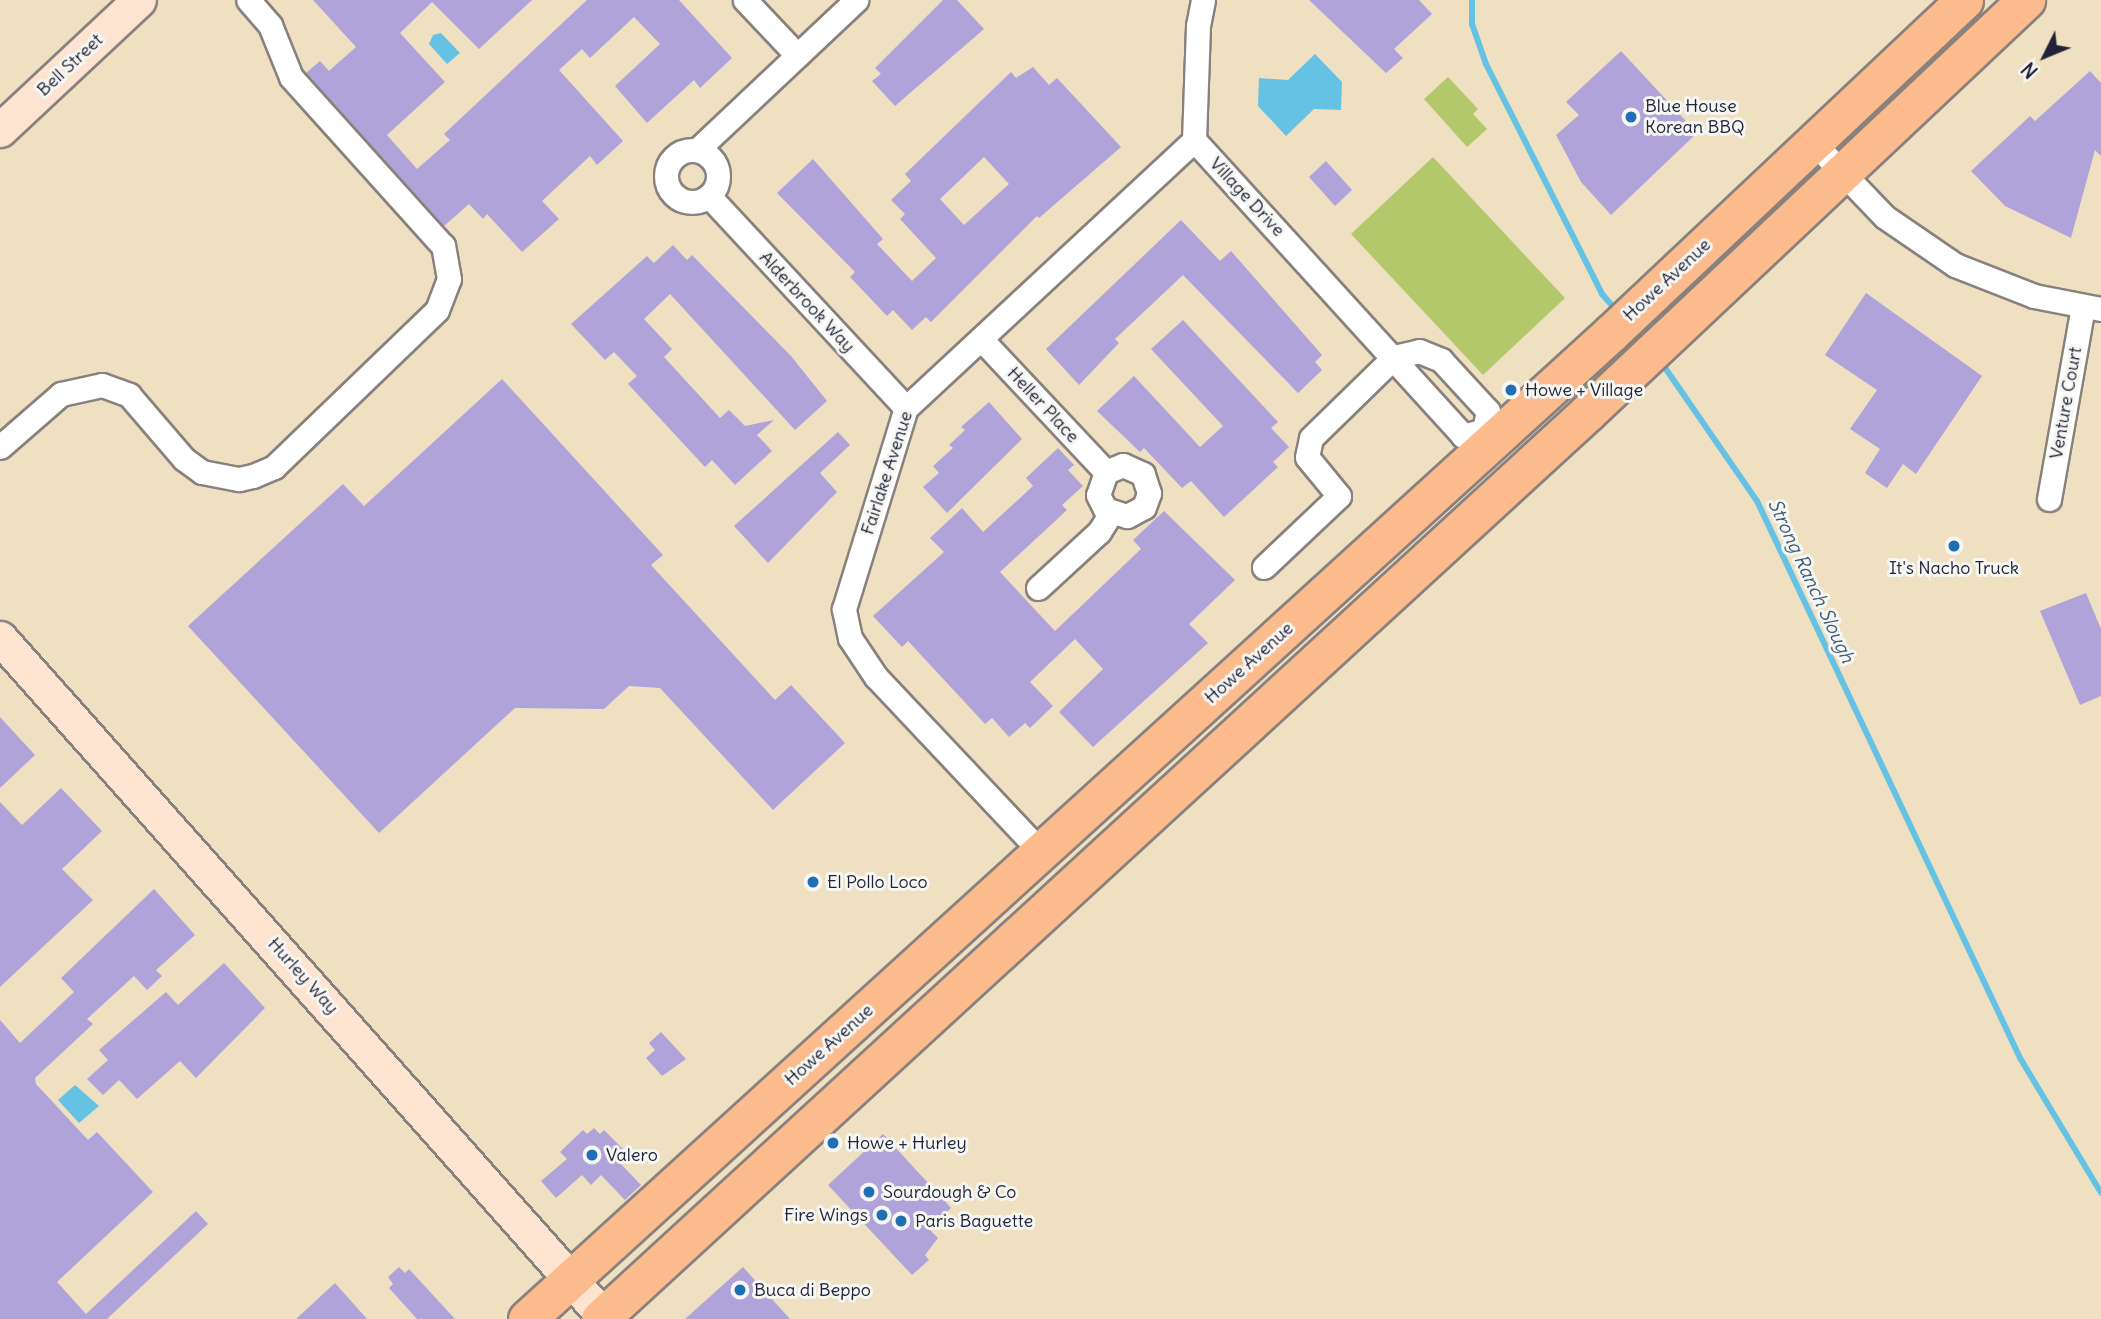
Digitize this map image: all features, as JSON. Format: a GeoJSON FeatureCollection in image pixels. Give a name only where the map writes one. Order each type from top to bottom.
{"type":"FeatureCollection","features":[{"type":"Feature","properties":{"kind":"main road","name":"Howe Avenue"},"geometry":{"type":"LineString","coordinates":[[527,1319],[1042,853],[1489,435],[1602,341],[1964,0]]}},
{"type":"Feature","properties":{"kind":"main road"},"geometry":{"type":"LineString","coordinates":[[605,1318],[1426,556],[1636,368],[2026,0]]}},
{"type":"Feature","properties":{"kind":"main road"},"geometry":{"type":"LineString","coordinates":[[1514,480],[1511,470],[1521,445],[1594,377],[1602,341]]}},
{"type":"Feature","properties":{"kind":"main road"},"geometry":{"type":"LineString","coordinates":[[1426,556],[1439,519],[1500,459],[1489,435]]}},
{"type":"Feature","properties":{"kind":"main road"},"geometry":{"type":"LineString","coordinates":[[967,981],[968,961],[1038,886],[1042,853]]}},
{"type":"Feature","properties":{"kind":"street","name":"Bell Street"},"geometry":{"type":"LineString","coordinates":[[0,130],[139,0]]}},
{"type":"Feature","properties":{"kind":"street"},"geometry":{"type":"LineString","coordinates":[[0,447],[61,394],[102,385],[129,395],[184,459],[202,472],[216,477],[253,476],[274,467],[437,310],[449,279],[443,246],[291,77],[270,25],[248,0]]}},
{"type":"Feature","properties":{"kind":"street"},"geometry":{"type":"LineString","coordinates":[[745,0],[797,55]]}},
{"type":"Feature","properties":{"kind":"street"},"geometry":{"type":"LineString","coordinates":[[697,150],[716,165],[718,182],[709,196],[684,200],[667,181],[673,157],[697,150],[856,0]]}},
{"type":"Feature","properties":{"kind":"street"},"geometry":{"type":"LineString","coordinates":[[1194,139],[1198,26],[1203,0]]}},
{"type":"Feature","properties":{"kind":"street","name":"Fairlake Avenue"},"geometry":{"type":"LineString","coordinates":[[1042,853],[876,677],[849,638],[844,609],[906,408],[1194,139]]}},
{"type":"Feature","properties":{"kind":"street","name":"Village Drive"},"geometry":{"type":"LineString","coordinates":[[1194,139],[1463,436],[1489,435]]}},
{"type":"Feature","properties":{"kind":"street"},"geometry":{"type":"LineString","coordinates":[[1812,141],[1841,174],[1885,216],[1955,265],[2034,296],[2092,308]]}},
{"type":"Feature","properties":{"kind":"street","name":"Alderbrook Way"},"geometry":{"type":"LineString","coordinates":[[709,196],[906,408]]}},
{"type":"Feature","properties":{"kind":"street","name":"Venture Court"},"geometry":{"type":"LineString","coordinates":[[2049,499],[2092,308]]}},
{"type":"Feature","properties":{"kind":"street","name":"Heller Place"},"geometry":{"type":"LineString","coordinates":[[981,339],[1106,472]]}},
{"type":"Feature","properties":{"kind":"street"},"geometry":{"type":"LineString","coordinates":[[1264,567],[1339,496],[1307,457],[1311,438],[1394,357],[1419,351],[1441,360],[1488,411],[1489,435]]}},
{"type":"Feature","properties":{"kind":"street"},"geometry":{"type":"LineString","coordinates":[[1130,466],[1143,474],[1149,486],[1148,501],[1139,512],[1127,516],[1111,513],[1098,495],[1106,472],[1130,466]]}},
{"type":"Feature","properties":{"kind":"street"},"geometry":{"type":"LineString","coordinates":[[1038,587],[1099,532],[1111,513]]}},
{"type":"Feature","properties":{"kind":"street","name":"Hurley Way"},"geometry":{"type":"LineString","coordinates":[[0,638],[605,1318]]}},
{"type":"Feature","properties":{"kind":"green space"},"geometry":{"type":"Polygon","coordinates":[[[1448,77],[1478,109],[1473,114],[1487,129],[1467,147],[1424,99],[1448,77]]]}},
{"type":"Feature","properties":{"kind":"green space"},"geometry":{"type":"Polygon","coordinates":[[[1433,157],[1565,298],[1483,375],[1351,234],[1433,157]]]}},
{"type":"Feature","properties":{"kind":"water"},"geometry":{"type":"Polygon","coordinates":[[[441,33],[460,53],[447,64],[429,44],[433,35],[441,33]]]}},
{"type":"Feature","properties":{"kind":"water"},"geometry":{"type":"Polygon","coordinates":[[[1315,54],[1342,82],[1341,110],[1314,109],[1286,136],[1258,106],[1259,78],[1288,80],[1315,54]]]}},
{"type":"Feature","properties":{"kind":"water"},"geometry":{"type":"Polygon","coordinates":[[[75,1085],[99,1106],[79,1123],[58,1100],[75,1085]]]}},
{"type":"Feature","properties":{"kind":"building"},"geometry":{"type":"Polygon","coordinates":[[[313,0],[532,0],[479,49],[432,2],[400,33],[445,82],[387,135],[417,169],[450,140],[444,134],[587,0],[679,0],[732,58],[700,88],[694,80],[647,123],[615,86],[660,44],[634,17],[590,58],[582,49],[559,70],[623,141],[597,165],[590,156],[542,201],[559,219],[522,252],[487,214],[483,219],[469,204],[444,226],[306,73],[320,61],[329,71],[356,47],[313,0]]]}},
{"type":"Feature","properties":{"kind":"building"},"geometry":{"type":"Polygon","coordinates":[[[943,0],[957,0],[984,29],[895,106],[872,81],[881,74],[875,68],[943,0]]]}},
{"type":"Feature","properties":{"kind":"building"},"geometry":{"type":"Polygon","coordinates":[[[1309,0],[1419,0],[1432,14],[1394,49],[1403,58],[1386,73],[1309,0]]]}},
{"type":"Feature","properties":{"kind":"building","name":"Blue House Korean BBQ"},"geometry":{"type":"Polygon","coordinates":[[[1621,51],[1697,133],[1611,215],[1581,182],[1556,135],[1579,115],[1566,102],[1621,51]]]}},
{"type":"Feature","properties":{"kind":"building"},"geometry":{"type":"Polygon","coordinates":[[[1033,67],[1049,85],[1057,78],[1121,147],[1039,218],[1037,216],[931,322],[926,317],[912,330],[893,310],[887,316],[850,277],[855,272],[777,193],[813,159],[883,239],[877,244],[912,281],[936,258],[900,219],[905,214],[891,200],[911,181],[905,174],[1011,72],[1016,78],[1033,67]],[[984,157],[940,199],[964,225],[1009,184],[984,157]]]}},
{"type":"Feature","properties":{"kind":"building"},"geometry":{"type":"Polygon","coordinates":[[[2090,71],[2101,83],[2101,156],[2095,150],[2071,238],[2005,206],[1971,171],[2030,116],[2035,121],[2090,71]]]}},
{"type":"Feature","properties":{"kind":"building"},"geometry":{"type":"Polygon","coordinates":[[[1326,161],[1352,190],[1335,206],[1309,177],[1326,161]]]}},
{"type":"Feature","properties":{"kind":"building"},"geometry":{"type":"Polygon","coordinates":[[[1181,220],[1220,261],[1231,251],[1322,355],[1315,362],[1322,370],[1298,393],[1183,275],[1115,339],[1119,343],[1079,385],[1046,349],[1181,220]]]}},
{"type":"Feature","properties":{"kind":"building"},"geometry":{"type":"Polygon","coordinates":[[[673,245],[687,260],[692,255],[791,356],[827,401],[795,430],[670,294],[644,319],[672,349],[664,357],[720,418],[729,410],[745,426],[774,420],[757,435],[772,451],[735,485],[712,460],[705,467],[628,384],[637,376],[614,352],[605,360],[571,324],[647,256],[654,263],[673,245]]]}},
{"type":"Feature","properties":{"kind":"building"},"geometry":{"type":"Polygon","coordinates":[[[1866,293],[1982,376],[1916,474],[1903,464],[1887,488],[1865,473],[1880,449],[1850,429],[1877,390],[1825,355],[1866,293]]]}},
{"type":"Feature","properties":{"kind":"building"},"geometry":{"type":"Polygon","coordinates":[[[1183,320],[1278,422],[1271,428],[1289,447],[1273,462],[1278,467],[1224,517],[1191,481],[1182,488],[1144,448],[1140,452],[1097,411],[1134,376],[1200,447],[1223,426],[1151,349],[1183,320]]]}},
{"type":"Feature","properties":{"kind":"building"},"geometry":{"type":"Polygon","coordinates":[[[502,379],[663,555],[651,565],[775,700],[791,685],[845,743],[773,810],[660,688],[629,686],[604,709],[515,708],[379,833],[188,626],[343,484],[364,506],[502,379]]]}},
{"type":"Feature","properties":{"kind":"building"},"geometry":{"type":"Polygon","coordinates":[[[989,402],[1022,439],[947,513],[923,487],[939,473],[933,466],[953,448],[949,445],[965,430],[961,427],[989,402]]]}},
{"type":"Feature","properties":{"kind":"building"},"geometry":{"type":"Polygon","coordinates":[[[838,432],[850,445],[820,473],[837,492],[768,563],[734,526],[838,432]]]}},
{"type":"Feature","properties":{"kind":"building"},"geometry":{"type":"Polygon","coordinates":[[[1058,448],[1074,465],[1068,470],[1083,486],[1062,505],[1067,510],[1000,572],[1055,631],[1141,549],[1133,540],[1164,511],[1235,580],[1189,624],[1208,643],[1093,747],[1059,712],[1103,669],[1075,639],[1030,682],[1053,706],[1030,728],[1025,723],[1009,737],[992,718],[985,724],[908,641],[902,647],[873,616],[944,552],[930,538],[962,508],[983,532],[1033,486],[1026,478],[1058,448]]]}},
{"type":"Feature","properties":{"kind":"building"},"geometry":{"type":"Polygon","coordinates":[[[2086,593],[2101,629],[2101,696],[2080,705],[2040,611],[2086,593]]]}},
{"type":"Feature","properties":{"kind":"building"},"geometry":{"type":"Polygon","coordinates":[[[0,717],[35,755],[0,788],[0,717]]]}},
{"type":"Feature","properties":{"kind":"building"},"geometry":{"type":"Polygon","coordinates":[[[61,788],[102,831],[62,869],[93,900],[0,987],[0,802],[22,825],[61,788]]]}},
{"type":"Feature","properties":{"kind":"building"},"geometry":{"type":"Polygon","coordinates":[[[154,889],[195,935],[156,970],[162,976],[147,990],[134,976],[87,1019],[93,1024],[35,1078],[36,1084],[88,1140],[97,1132],[153,1192],[57,1282],[86,1314],[196,1211],[208,1224],[107,1319],[0,1319],[0,1020],[20,1043],[74,992],[61,978],[154,889]]]}},
{"type":"Feature","properties":{"kind":"building"},"geometry":{"type":"Polygon","coordinates":[[[224,963],[265,1008],[196,1078],[180,1061],[137,1099],[119,1080],[103,1095],[87,1079],[108,1060],[99,1050],[166,992],[178,1005],[224,963]]]}},
{"type":"Feature","properties":{"kind":"building"},"geometry":{"type":"Polygon","coordinates":[[[661,1032],[686,1059],[662,1076],[646,1058],[655,1050],[649,1043],[661,1032]]]}},
{"type":"Feature","properties":{"kind":"building"},"geometry":{"type":"Polygon","coordinates":[[[594,1128],[600,1134],[604,1130],[626,1152],[617,1160],[641,1185],[625,1200],[601,1175],[591,1185],[582,1175],[556,1198],[541,1181],[567,1159],[560,1152],[583,1130],[587,1134],[594,1128]]]}},
{"type":"Feature","properties":{"kind":"building"},"geometry":{"type":"Polygon","coordinates":[[[883,1134],[951,1208],[929,1229],[938,1238],[925,1255],[929,1260],[912,1275],[828,1185],[883,1134]]]}},
{"type":"Feature","properties":{"kind":"building"},"geometry":{"type":"Polygon","coordinates":[[[399,1267],[405,1273],[409,1269],[455,1319],[417,1319],[389,1288],[393,1284],[388,1277],[399,1267]]]}},
{"type":"Feature","properties":{"kind":"building","name":"Buca di Beppo"},"geometry":{"type":"Polygon","coordinates":[[[743,1267],[790,1319],[685,1319],[743,1267]]]}},
{"type":"Feature","properties":{"kind":"building"},"geometry":{"type":"Polygon","coordinates":[[[335,1283],[367,1319],[296,1319],[335,1283]]]}},
{"type":"Feature","properties":{"kind":"waterway","name":"Strong Ranch Slough"},"geometry":{"type":"LineString","coordinates":[[1472,0],[1472,24],[1486,64],[1602,294],[1617,311]]}},
{"type":"Feature","properties":{"kind":"waterway","name":"Strong Ranch Slough"},"geometry":{"type":"LineString","coordinates":[[1659,359],[1757,501],[2020,1058],[2101,1193]]}},
{"type":"Feature","properties":{"kind":"place","name":"Blue House Korean BBQ"},"geometry":{"type":"Point","coordinates":[1631,117]}},
{"type":"Feature","properties":{"kind":"place","name":"Howe + Village"},"geometry":{"type":"Point","coordinates":[1511,390]}},
{"type":"Feature","properties":{"kind":"place","name":"It's Nacho Truck"},"geometry":{"type":"Point","coordinates":[1954,546]}},
{"type":"Feature","properties":{"kind":"place","name":"El Pollo Loco"},"geometry":{"type":"Point","coordinates":[813,882]}},
{"type":"Feature","properties":{"kind":"place","name":"Howe + Hurley"},"geometry":{"type":"Point","coordinates":[833,1143]}},
{"type":"Feature","properties":{"kind":"place","name":"Valero"},"geometry":{"type":"Point","coordinates":[592,1155]}},
{"type":"Feature","properties":{"kind":"place","name":"Sourdough & Co"},"geometry":{"type":"Point","coordinates":[869,1192]}},
{"type":"Feature","properties":{"kind":"place","name":"Fire Wings"},"geometry":{"type":"Point","coordinates":[882,1215]}},
{"type":"Feature","properties":{"kind":"place","name":"Paris Baguette"},"geometry":{"type":"Point","coordinates":[901,1221]}},
{"type":"Feature","properties":{"kind":"place","name":"Buca di Beppo"},"geometry":{"type":"Point","coordinates":[740,1290]}}]}
